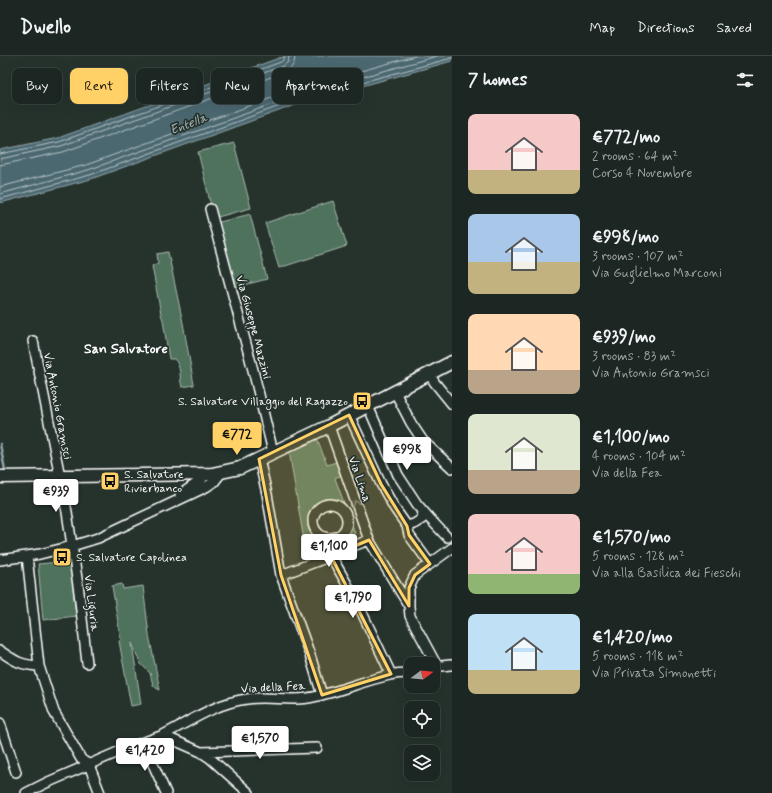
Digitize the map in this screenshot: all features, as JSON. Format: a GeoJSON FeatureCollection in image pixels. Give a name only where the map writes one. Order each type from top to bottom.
{"type":"FeatureCollection","features":[{"type":"Feature","properties":{"kind":"main road"},"geometry":{"type":"LineString","coordinates":[[0,477],[180,475],[221,473],[240,468],[329,426],[452,362]]}},
{"type":"Feature","properties":{"kind":"street","name":"Via Giuseppe Mazzini"},"geometry":{"type":"LineString","coordinates":[[210,209],[273,452]]}},
{"type":"Feature","properties":{"kind":"street","name":"Via Antonio Gramsci"},"geometry":{"type":"LineString","coordinates":[[34,341],[67,512],[72,546]]}},
{"type":"Feature","properties":{"kind":"street"},"geometry":{"type":"LineString","coordinates":[[430,374],[435,383],[452,404]]}},
{"type":"Feature","properties":{"kind":"street"},"geometry":{"type":"LineString","coordinates":[[395,392],[411,423],[423,441],[452,468]]}},
{"type":"Feature","properties":{"kind":"street"},"geometry":{"type":"LineString","coordinates":[[368,406],[398,475],[423,511],[447,537]]}},
{"type":"Feature","properties":{"kind":"street"},"geometry":{"type":"LineString","coordinates":[[349,415],[381,484],[395,509],[407,526],[408,535],[430,564]]}},
{"type":"Feature","properties":{"kind":"street","name":"Via Lima"},"geometry":{"type":"LineString","coordinates":[[329,426],[369,540],[408,606]]}},
{"type":"Feature","properties":{"kind":"street"},"geometry":{"type":"LineString","coordinates":[[259,459],[267,494],[281,575],[308,648],[322,695]]}},
{"type":"Feature","properties":{"kind":"street"},"geometry":{"type":"LineString","coordinates":[[0,560],[72,546],[98,538],[206,487],[214,482],[221,473]]}},
{"type":"Feature","properties":{"kind":"street"},"geometry":{"type":"LineString","coordinates":[[172,502],[200,481],[206,474]]}},
{"type":"Feature","properties":{"kind":"street"},"geometry":{"type":"LineString","coordinates":[[180,475],[183,483],[182,493]]}},
{"type":"Feature","properties":{"kind":"street"},"geometry":{"type":"LineString","coordinates":[[407,526],[422,519],[423,511]]}},
{"type":"Feature","properties":{"kind":"street"},"geometry":{"type":"LineString","coordinates":[[281,575],[369,540]]}},
{"type":"Feature","properties":{"kind":"street","name":"Via Liguria"},"geometry":{"type":"LineString","coordinates":[[72,546],[87,663]]}},
{"type":"Feature","properties":{"kind":"street"},"geometry":{"type":"LineString","coordinates":[[430,657],[410,616],[408,606],[409,588],[415,575],[452,548]]}},
{"type":"Feature","properties":{"kind":"street"},"geometry":{"type":"LineString","coordinates":[[26,556],[39,666],[54,712],[81,759],[89,765],[100,793]]}},
{"type":"Feature","properties":{"kind":"street"},"geometry":{"type":"LineString","coordinates":[[331,556],[357,602],[391,674]]}},
{"type":"Feature","properties":{"kind":"street"},"geometry":{"type":"LineString","coordinates":[[0,652],[18,663],[30,666],[39,666]]}},
{"type":"Feature","properties":{"kind":"street"},"geometry":{"type":"LineString","coordinates":[[440,666],[452,665]]}},
{"type":"Feature","properties":{"kind":"street","name":"Via della Fea"},"geometry":{"type":"LineString","coordinates":[[26,793],[143,742],[161,736],[211,709],[238,700],[258,698],[293,700],[322,695],[391,674],[404,673]]}},
{"type":"Feature","properties":{"kind":"street"},"geometry":{"type":"LineString","coordinates":[[0,723],[16,772]]}},
{"type":"Feature","properties":{"kind":"street"},"geometry":{"type":"LineString","coordinates":[[161,736],[201,752],[210,758],[249,793]]}},
{"type":"Feature","properties":{"kind":"street"},"geometry":{"type":"LineString","coordinates":[[143,742],[166,793]]}},
{"type":"Feature","properties":{"kind":"street"},"geometry":{"type":"LineString","coordinates":[[201,752],[317,748]]}},
{"type":"Feature","properties":{"kind":"highlighted area"},"geometry":{"type":"Polygon","coordinates":[[[349,415],[381,484],[407,526],[409,535],[430,564],[415,575],[409,588],[409,606],[369,540],[331,556],[391,674],[322,695],[281,575],[259,459],[349,415]]]}},
{"type":"Feature","properties":{"kind":"green space"},"geometry":{"type":"Polygon","coordinates":[[[234,143],[251,208],[214,218],[198,152],[234,143]]]}},
{"type":"Feature","properties":{"kind":"green space"},"geometry":{"type":"Polygon","coordinates":[[[333,201],[347,246],[279,268],[265,223],[333,201]]]}},
{"type":"Feature","properties":{"kind":"green space"},"geometry":{"type":"Polygon","coordinates":[[[250,214],[267,279],[233,288],[216,223],[250,214]]]}},
{"type":"Feature","properties":{"kind":"green space"},"geometry":{"type":"Polygon","coordinates":[[[168,252],[194,385],[182,387],[177,362],[174,359],[169,359],[152,266],[158,263],[157,254],[168,252]]]}},
{"type":"Feature","properties":{"kind":"green space"},"geometry":{"type":"Polygon","coordinates":[[[317,438],[327,465],[339,461],[344,474],[335,478],[355,533],[349,538],[306,553],[289,451],[317,438]],[[324,505],[317,510],[313,523],[319,534],[331,538],[342,533],[346,527],[347,521],[344,513],[338,507],[324,505]]]}},
{"type":"Feature","properties":{"kind":"green space"},"geometry":{"type":"Polygon","coordinates":[[[70,561],[76,616],[43,620],[38,564],[70,561]]]}},
{"type":"Feature","properties":{"kind":"green space"},"geometry":{"type":"Polygon","coordinates":[[[122,584],[123,589],[143,586],[149,635],[160,690],[153,685],[150,673],[140,663],[132,643],[141,704],[131,706],[119,641],[121,640],[112,586],[122,584]]]}},
{"type":"Feature","properties":{"kind":"water","name":"Entella"},"geometry":{"type":"Polygon","coordinates":[[[288,56],[452,56],[452,61],[363,86],[363,68],[272,68],[272,104],[298,104],[91,179],[0,203],[0,150],[58,138],[152,104],[203,104],[203,86],[211,83],[211,104],[264,104],[264,68],[251,68],[288,56]]]}},
{"type":"Feature","properties":{"kind":"waterway"},"geometry":{"type":"LineString","coordinates":[[0,444],[5,470]]}},
{"type":"Feature","properties":{"kind":"place","name":"S. Salvatore Villaggio del Ragazzo"},"geometry":{"type":"Point","coordinates":[362,401]}},
{"type":"Feature","properties":{"kind":"place","name":"S. Salvatore Rivierbanco"},"geometry":{"type":"Point","coordinates":[110,481]}},
{"type":"Feature","properties":{"kind":"place","name":"S. Salvatore Capolinea"},"geometry":{"type":"Point","coordinates":[62,557]}},
{"type":"Feature","properties":{"kind":"district","name":"San Salvatore"},"geometry":{"type":"Point","coordinates":[126,348]}}]}
